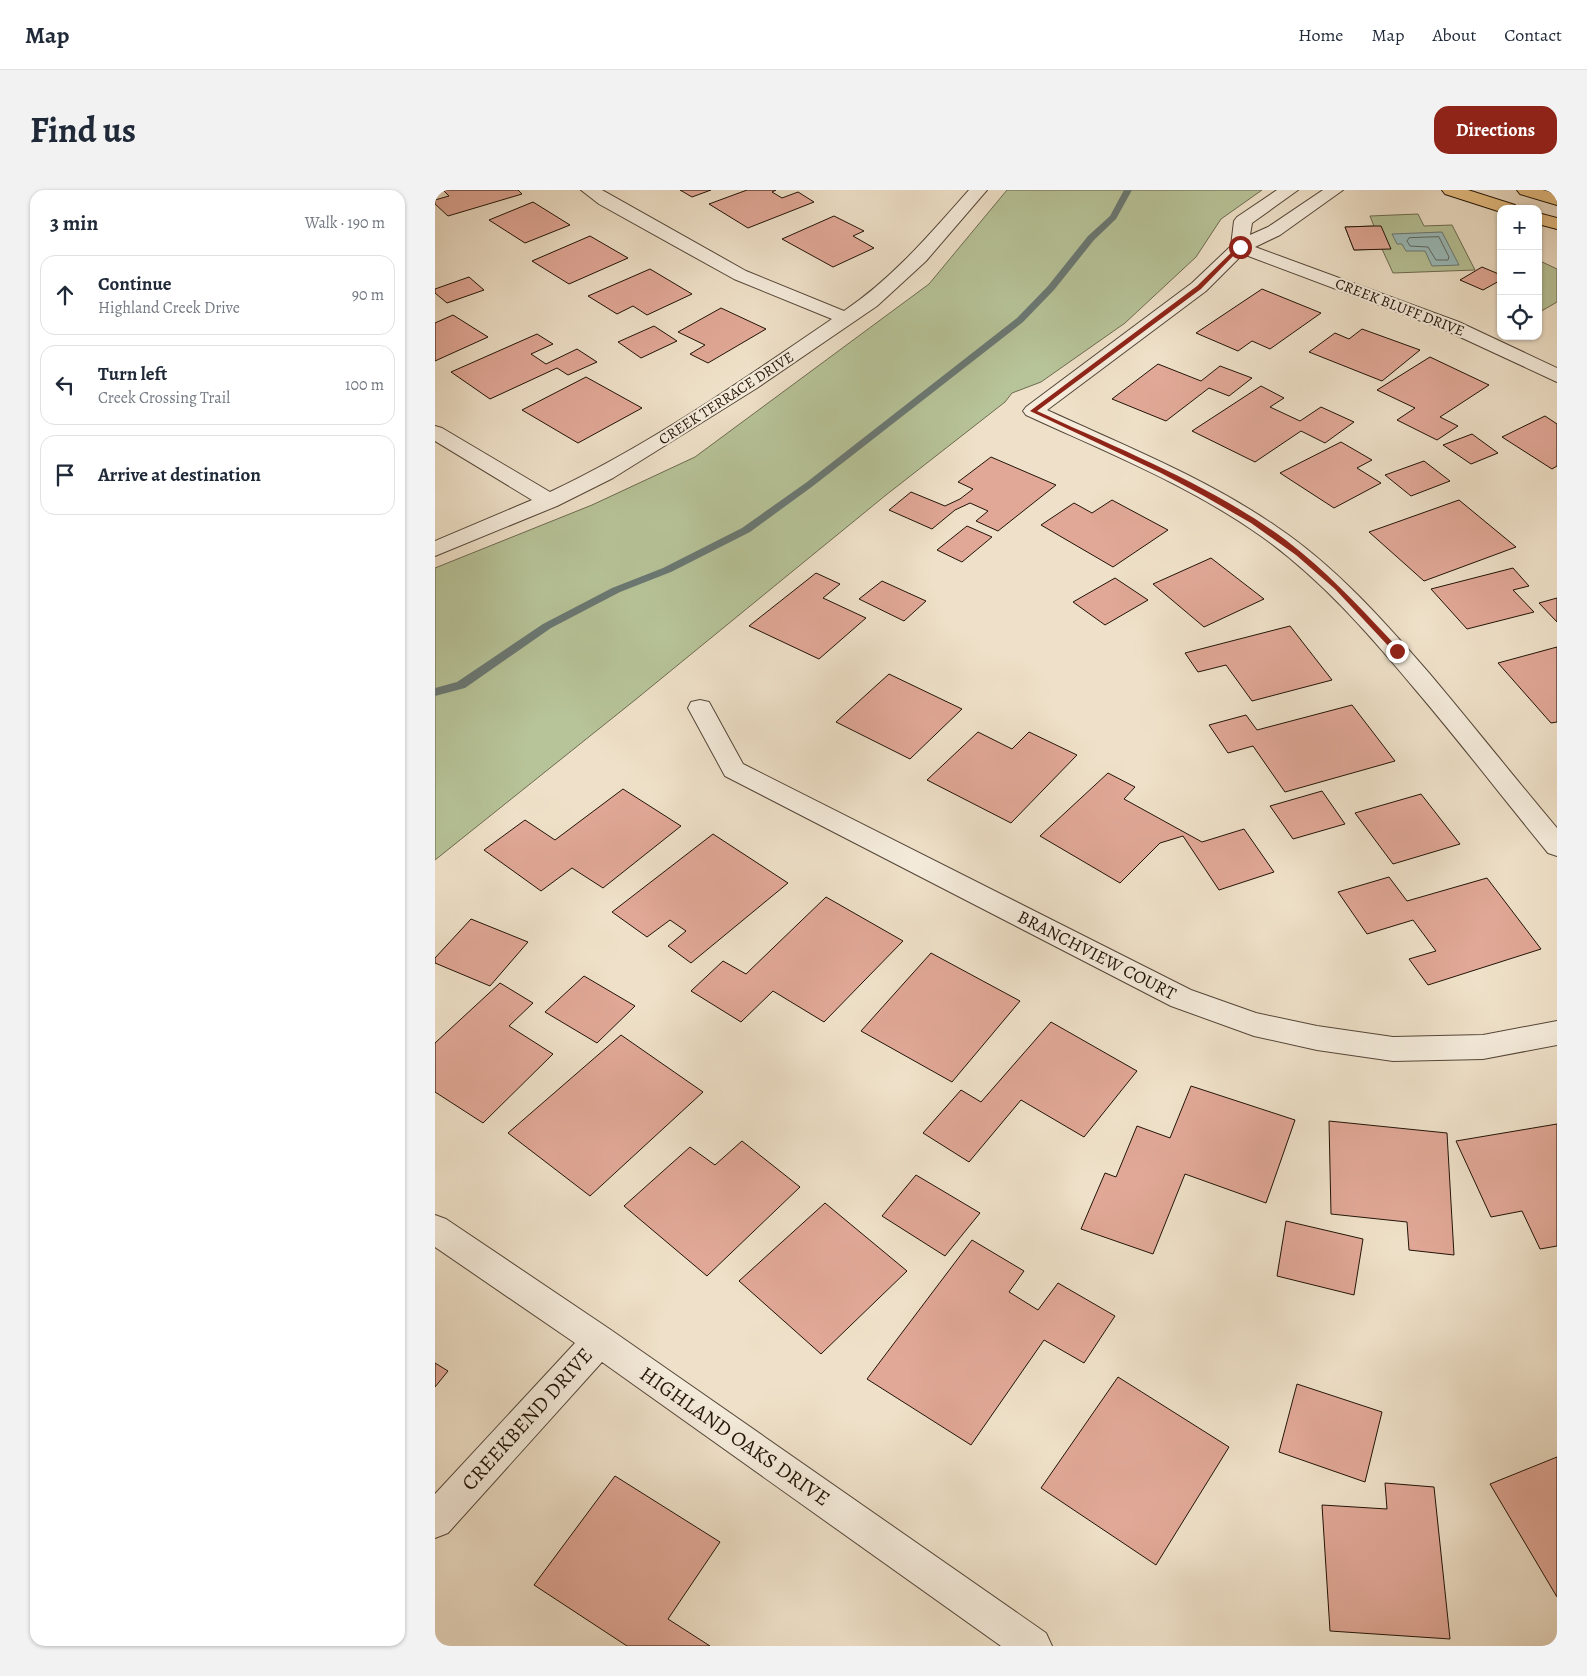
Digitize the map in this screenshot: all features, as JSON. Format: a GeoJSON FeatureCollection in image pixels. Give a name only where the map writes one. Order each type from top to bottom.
{"type":"FeatureCollection","features":[{"type":"Feature","properties":{"kind":"main road"},"geometry":{"type":"LineString","coordinates":[[1451,190],[1497,205]]}},
{"type":"Feature","properties":{"kind":"main road"},"geometry":{"type":"LineString","coordinates":[[1526,190],[1557,200]]}},
{"type":"Feature","properties":{"kind":"main road"},"geometry":{"type":"LineString","coordinates":[[1542,219],[1557,224]]}},
{"type":"Feature","properties":{"kind":"street"},"geometry":{"type":"LineString","coordinates":[[590,190],[740,275],[845,318]]}},
{"type":"Feature","properties":{"kind":"street","name":"CREEK TERRACE DRIVE"},"geometry":{"type":"LineString","coordinates":[[435,549],[549,501],[606,474],[751,384],[870,302],[920,258],[979,190]]}},
{"type":"Feature","properties":{"kind":"street"},"geometry":{"type":"LineString","coordinates":[[1240,247],[1243,221],[1289,190]]}},
{"type":"Feature","properties":{"kind":"street"},"geometry":{"type":"LineString","coordinates":[[1334,190],[1275,231],[1240,247],[1199,287],[1033,411],[1206,494],[1253,522],[1298,553],[1337,588],[1397,651],[1557,846]]}},
{"type":"Feature","properties":{"kind":"street","name":"CREEK BLUFF DRIVE"},"geometry":{"type":"LineString","coordinates":[[1240,247],[1452,326],[1557,376]]}},
{"type":"Feature","properties":{"kind":"street"},"geometry":{"type":"LineString","coordinates":[[435,432],[549,501]]}},
{"type":"Feature","properties":{"kind":"street","name":"BRANCHVIEW COURT"},"geometry":{"type":"LineString","coordinates":[[700,708],[734,770],[1181,998],[1254,1024],[1317,1038],[1393,1049],[1483,1048],[1557,1033]]}},
{"type":"Feature","properties":{"kind":"street","name":"HIGHLAND OAKS DRIVE"},"geometry":{"type":"LineString","coordinates":[[435,1229],[599,1341],[1033,1646]]}},
{"type":"Feature","properties":{"kind":"street","name":"CREEKBEND DRIVE"},"geometry":{"type":"LineString","coordinates":[[435,1520],[599,1341]]}},
{"type":"Feature","properties":{"kind":"green space"},"geometry":{"type":"Polygon","coordinates":[[[1007,190],[1262,190],[1221,219],[1196,257],[1125,323],[1041,382],[1012,393],[1005,402],[886,495],[435,860],[435,568],[592,505],[695,457],[929,284],[1007,190]]]}},
{"type":"Feature","properties":{"kind":"green space"},"geometry":{"type":"Polygon","coordinates":[[[1418,214],[1424,226],[1452,225],[1475,270],[1393,273],[1382,249],[1354,250],[1345,227],[1374,226],[1370,216],[1418,214]]]}},
{"type":"Feature","properties":{"kind":"green space"},"geometry":{"type":"Polygon","coordinates":[[[1542,262],[1557,269],[1557,302],[1542,311],[1542,262]]]}},
{"type":"Feature","properties":{"kind":"water"},"geometry":{"type":"Polygon","coordinates":[[[1442,232],[1459,265],[1432,266],[1425,251],[1406,251],[1402,244],[1397,244],[1392,234],[1442,232]]]}},
{"type":"Feature","properties":{"kind":"building"},"geometry":{"type":"Polygon","coordinates":[[[443,190],[518,190],[522,194],[448,216],[435,204],[435,200],[449,196],[443,190]]]}},
{"type":"Feature","properties":{"kind":"building"},"geometry":{"type":"Polygon","coordinates":[[[680,190],[711,190],[692,197],[680,190]]]}},
{"type":"Feature","properties":{"kind":"building"},"geometry":{"type":"Polygon","coordinates":[[[747,190],[776,190],[772,192],[782,198],[798,192],[814,202],[748,228],[709,204],[747,190]]]}},
{"type":"Feature","properties":{"kind":"building"},"geometry":{"type":"Polygon","coordinates":[[[533,202],[570,225],[525,243],[489,220],[533,202]]]}},
{"type":"Feature","properties":{"kind":"building"},"geometry":{"type":"Polygon","coordinates":[[[834,216],[864,231],[853,236],[874,248],[833,267],[782,239],[834,216]]]}},
{"type":"Feature","properties":{"kind":"building"},"geometry":{"type":"Polygon","coordinates":[[[1381,226],[1391,249],[1354,250],[1345,227],[1381,226]]]}},
{"type":"Feature","properties":{"kind":"building"},"geometry":{"type":"Polygon","coordinates":[[[590,236],[628,258],[569,284],[532,261],[590,236]]]}},
{"type":"Feature","properties":{"kind":"building"},"geometry":{"type":"Polygon","coordinates":[[[1482,267],[1497,273],[1497,282],[1483,290],[1460,280],[1482,267]]]}},
{"type":"Feature","properties":{"kind":"building"},"geometry":{"type":"Polygon","coordinates":[[[650,269],[692,294],[647,315],[633,306],[617,314],[588,296],[650,269]]]}},
{"type":"Feature","properties":{"kind":"building"},"geometry":{"type":"Polygon","coordinates":[[[469,277],[484,290],[447,303],[435,293],[435,289],[469,277]]]}},
{"type":"Feature","properties":{"kind":"building"},"geometry":{"type":"Polygon","coordinates":[[[1262,289],[1321,313],[1270,349],[1252,341],[1238,351],[1196,333],[1262,289]]]}},
{"type":"Feature","properties":{"kind":"building"},"geometry":{"type":"Polygon","coordinates":[[[721,308],[766,329],[708,363],[690,354],[705,345],[678,332],[721,308]]]}},
{"type":"Feature","properties":{"kind":"building"},"geometry":{"type":"Polygon","coordinates":[[[453,315],[488,337],[435,361],[435,323],[453,315]]]}},
{"type":"Feature","properties":{"kind":"building"},"geometry":{"type":"Polygon","coordinates":[[[654,326],[677,341],[641,358],[618,342],[654,326]]]}},
{"type":"Feature","properties":{"kind":"building"},"geometry":{"type":"Polygon","coordinates":[[[1362,329],[1420,350],[1382,381],[1309,352],[1335,333],[1349,339],[1362,329]]]}},
{"type":"Feature","properties":{"kind":"building"},"geometry":{"type":"Polygon","coordinates":[[[537,334],[553,344],[531,354],[546,364],[577,349],[597,362],[568,375],[557,368],[490,399],[451,372],[537,334]]]}},
{"type":"Feature","properties":{"kind":"building"},"geometry":{"type":"Polygon","coordinates":[[[1430,357],[1489,385],[1440,417],[1458,426],[1437,440],[1397,420],[1415,408],[1377,390],[1430,357]]]}},
{"type":"Feature","properties":{"kind":"building"},"geometry":{"type":"Polygon","coordinates":[[[1158,364],[1201,381],[1220,366],[1252,378],[1229,396],[1209,388],[1166,421],[1112,399],[1158,364]]]}},
{"type":"Feature","properties":{"kind":"building"},"geometry":{"type":"Polygon","coordinates":[[[586,377],[642,408],[578,443],[522,410],[586,377]]]}},
{"type":"Feature","properties":{"kind":"building"},"geometry":{"type":"Polygon","coordinates":[[[1261,386],[1284,398],[1270,407],[1300,421],[1321,407],[1354,422],[1325,443],[1301,431],[1255,462],[1192,431],[1261,386]]]}},
{"type":"Feature","properties":{"kind":"building"},"geometry":{"type":"Polygon","coordinates":[[[1545,416],[1557,424],[1557,466],[1552,469],[1502,437],[1545,416]]]}},
{"type":"Feature","properties":{"kind":"building"},"geometry":{"type":"Polygon","coordinates":[[[1472,434],[1498,453],[1471,464],[1443,445],[1472,434]]]}},
{"type":"Feature","properties":{"kind":"building"},"geometry":{"type":"Polygon","coordinates":[[[1341,442],[1372,460],[1357,468],[1381,483],[1334,508],[1280,473],[1341,442]]]}},
{"type":"Feature","properties":{"kind":"building"},"geometry":{"type":"Polygon","coordinates":[[[991,457],[1056,485],[998,531],[976,521],[988,511],[970,503],[955,510],[932,529],[889,510],[911,492],[945,506],[960,499],[973,489],[958,482],[991,457]]]}},
{"type":"Feature","properties":{"kind":"building"},"geometry":{"type":"Polygon","coordinates":[[[1424,461],[1450,481],[1411,496],[1385,475],[1424,461]]]}},
{"type":"Feature","properties":{"kind":"building"},"geometry":{"type":"Polygon","coordinates":[[[1112,500],[1168,530],[1113,567],[1041,525],[1074,503],[1092,513],[1112,500]]]}},
{"type":"Feature","properties":{"kind":"building"},"geometry":{"type":"Polygon","coordinates":[[[1459,500],[1516,547],[1424,581],[1369,532],[1459,500]]]}},
{"type":"Feature","properties":{"kind":"building"},"geometry":{"type":"Polygon","coordinates":[[[967,526],[992,537],[962,562],[937,550],[967,526]]]}},
{"type":"Feature","properties":{"kind":"building"},"geometry":{"type":"Polygon","coordinates":[[[1211,558],[1264,599],[1204,627],[1153,584],[1211,558]]]}},
{"type":"Feature","properties":{"kind":"building"},"geometry":{"type":"Polygon","coordinates":[[[1513,568],[1529,586],[1513,590],[1534,612],[1467,629],[1431,589],[1513,568]]]}},
{"type":"Feature","properties":{"kind":"building"},"geometry":{"type":"Polygon","coordinates":[[[816,573],[840,584],[823,598],[866,618],[819,659],[749,626],[816,573]]]}},
{"type":"Feature","properties":{"kind":"building"},"geometry":{"type":"Polygon","coordinates":[[[1115,578],[1148,600],[1105,625],[1073,602],[1115,578]]]}},
{"type":"Feature","properties":{"kind":"building"},"geometry":{"type":"Polygon","coordinates":[[[882,581],[926,601],[904,621],[859,599],[882,581]]]}},
{"type":"Feature","properties":{"kind":"building"},"geometry":{"type":"Polygon","coordinates":[[[1557,598],[1557,622],[1539,603],[1557,598]]]}},
{"type":"Feature","properties":{"kind":"building"},"geometry":{"type":"Polygon","coordinates":[[[1290,626],[1332,680],[1252,701],[1226,665],[1198,672],[1185,653],[1290,626]]]}},
{"type":"Feature","properties":{"kind":"building"},"geometry":{"type":"Polygon","coordinates":[[[1557,647],[1557,722],[1551,723],[1498,663],[1557,647]]]}},
{"type":"Feature","properties":{"kind":"building"},"geometry":{"type":"Polygon","coordinates":[[[889,674],[962,709],[910,759],[836,722],[889,674]]]}},
{"type":"Feature","properties":{"kind":"building"},"geometry":{"type":"Polygon","coordinates":[[[1352,705],[1395,761],[1285,792],[1253,746],[1228,753],[1209,725],[1246,715],[1257,730],[1352,705]]]}},
{"type":"Feature","properties":{"kind":"building"},"geometry":{"type":"Polygon","coordinates":[[[978,732],[1012,749],[1029,732],[1077,755],[1011,823],[927,780],[978,732]]]}},
{"type":"Feature","properties":{"kind":"building"},"geometry":{"type":"Polygon","coordinates":[[[1108,773],[1135,787],[1124,799],[1202,842],[1244,829],[1274,872],[1219,890],[1183,836],[1160,843],[1120,883],[1040,836],[1108,773]]]}},
{"type":"Feature","properties":{"kind":"building"},"geometry":{"type":"Polygon","coordinates":[[[623,789],[681,826],[603,888],[572,868],[541,891],[484,850],[525,820],[555,840],[623,789]]]}},
{"type":"Feature","properties":{"kind":"building"},"geometry":{"type":"Polygon","coordinates":[[[1322,791],[1345,824],[1293,839],[1270,806],[1322,791]]]}},
{"type":"Feature","properties":{"kind":"building"},"geometry":{"type":"Polygon","coordinates":[[[1421,794],[1460,844],[1393,864],[1355,813],[1421,794]]]}},
{"type":"Feature","properties":{"kind":"building"},"geometry":{"type":"Polygon","coordinates":[[[713,834],[788,883],[691,963],[668,946],[686,931],[670,920],[647,937],[612,912],[713,834]]]}},
{"type":"Feature","properties":{"kind":"building"},"geometry":{"type":"Polygon","coordinates":[[[1389,877],[1407,901],[1487,878],[1541,949],[1428,985],[1409,959],[1436,951],[1413,920],[1367,934],[1338,892],[1389,877]]]}},
{"type":"Feature","properties":{"kind":"building"},"geometry":{"type":"Polygon","coordinates":[[[826,897],[903,941],[824,1022],[773,991],[741,1022],[691,991],[723,961],[746,974],[826,897]]]}},
{"type":"Feature","properties":{"kind":"building"},"geometry":{"type":"Polygon","coordinates":[[[471,919],[528,942],[490,986],[435,963],[435,958],[471,919]]]}},
{"type":"Feature","properties":{"kind":"building"},"geometry":{"type":"Polygon","coordinates":[[[931,953],[1020,1001],[952,1082],[861,1031],[931,953]]]}},
{"type":"Feature","properties":{"kind":"building"},"geometry":{"type":"Polygon","coordinates":[[[584,976],[635,1006],[597,1043],[545,1012],[584,976]]]}},
{"type":"Feature","properties":{"kind":"building"},"geometry":{"type":"Polygon","coordinates":[[[500,983],[533,1003],[509,1026],[553,1054],[483,1123],[435,1092],[435,1043],[500,983]]]}},
{"type":"Feature","properties":{"kind":"building"},"geometry":{"type":"Polygon","coordinates":[[[1051,1022],[1137,1071],[1084,1137],[1021,1100],[969,1162],[923,1133],[961,1090],[981,1102],[1051,1022]]]}},
{"type":"Feature","properties":{"kind":"building"},"geometry":{"type":"Polygon","coordinates":[[[621,1035],[703,1092],[590,1196],[508,1133],[621,1035]]]}},
{"type":"Feature","properties":{"kind":"building"},"geometry":{"type":"Polygon","coordinates":[[[1191,1086],[1295,1120],[1266,1203],[1185,1174],[1153,1254],[1081,1229],[1105,1173],[1116,1177],[1137,1126],[1170,1138],[1191,1086]]]}},
{"type":"Feature","properties":{"kind":"building"},"geometry":{"type":"Polygon","coordinates":[[[1329,1121],[1447,1133],[1454,1255],[1409,1250],[1407,1222],[1331,1214],[1329,1121]]]}},
{"type":"Feature","properties":{"kind":"building"},"geometry":{"type":"Polygon","coordinates":[[[1557,1124],[1557,1246],[1540,1249],[1522,1211],[1491,1217],[1456,1141],[1557,1124]]]}},
{"type":"Feature","properties":{"kind":"building"},"geometry":{"type":"Polygon","coordinates":[[[742,1141],[800,1187],[707,1276],[624,1206],[690,1147],[715,1165],[742,1141]]]}},
{"type":"Feature","properties":{"kind":"building"},"geometry":{"type":"Polygon","coordinates":[[[916,1175],[980,1213],[945,1256],[882,1216],[916,1175]]]}},
{"type":"Feature","properties":{"kind":"building"},"geometry":{"type":"Polygon","coordinates":[[[825,1203],[907,1271],[821,1354],[739,1281],[825,1203]]]}},
{"type":"Feature","properties":{"kind":"building"},"geometry":{"type":"Polygon","coordinates":[[[1286,1221],[1363,1239],[1354,1295],[1277,1276],[1286,1221]]]}},
{"type":"Feature","properties":{"kind":"building"},"geometry":{"type":"Polygon","coordinates":[[[972,1240],[1024,1271],[1009,1292],[1038,1310],[1058,1283],[1115,1316],[1084,1363],[1044,1340],[971,1445],[867,1379],[972,1240]]]}},
{"type":"Feature","properties":{"kind":"building"},"geometry":{"type":"Polygon","coordinates":[[[435,1363],[448,1371],[435,1387],[435,1363]]]}},
{"type":"Feature","properties":{"kind":"building"},"geometry":{"type":"Polygon","coordinates":[[[1118,1377],[1229,1447],[1156,1565],[1041,1488],[1118,1377]]]}},
{"type":"Feature","properties":{"kind":"building"},"geometry":{"type":"Polygon","coordinates":[[[1297,1384],[1382,1412],[1365,1482],[1279,1452],[1297,1384]]]}},
{"type":"Feature","properties":{"kind":"building"},"geometry":{"type":"Polygon","coordinates":[[[1557,1457],[1557,1597],[1490,1484],[1557,1457]]]}},
{"type":"Feature","properties":{"kind":"building"},"geometry":{"type":"Polygon","coordinates":[[[615,1476],[720,1542],[668,1619],[710,1646],[627,1646],[534,1585],[615,1476]]]}},
{"type":"Feature","properties":{"kind":"building"},"geometry":{"type":"Polygon","coordinates":[[[1385,1483],[1434,1487],[1450,1639],[1330,1631],[1322,1505],[1387,1509],[1385,1483]]]}},
{"type":"Feature","properties":{"kind":"waterway"},"geometry":{"type":"LineString","coordinates":[[435,692],[461,685],[547,626],[616,590],[667,570],[746,530],[810,484],[1020,320],[1051,288],[1091,238],[1113,217],[1128,190]]}},
{"type":"Feature","properties":{"kind":"route"},"geometry":{"type":"LineString","coordinates":[[1240,247],[1199,287],[1033,411],[1163,472],[1206,494],[1253,522],[1298,553],[1337,588],[1397,651]]}}]}
